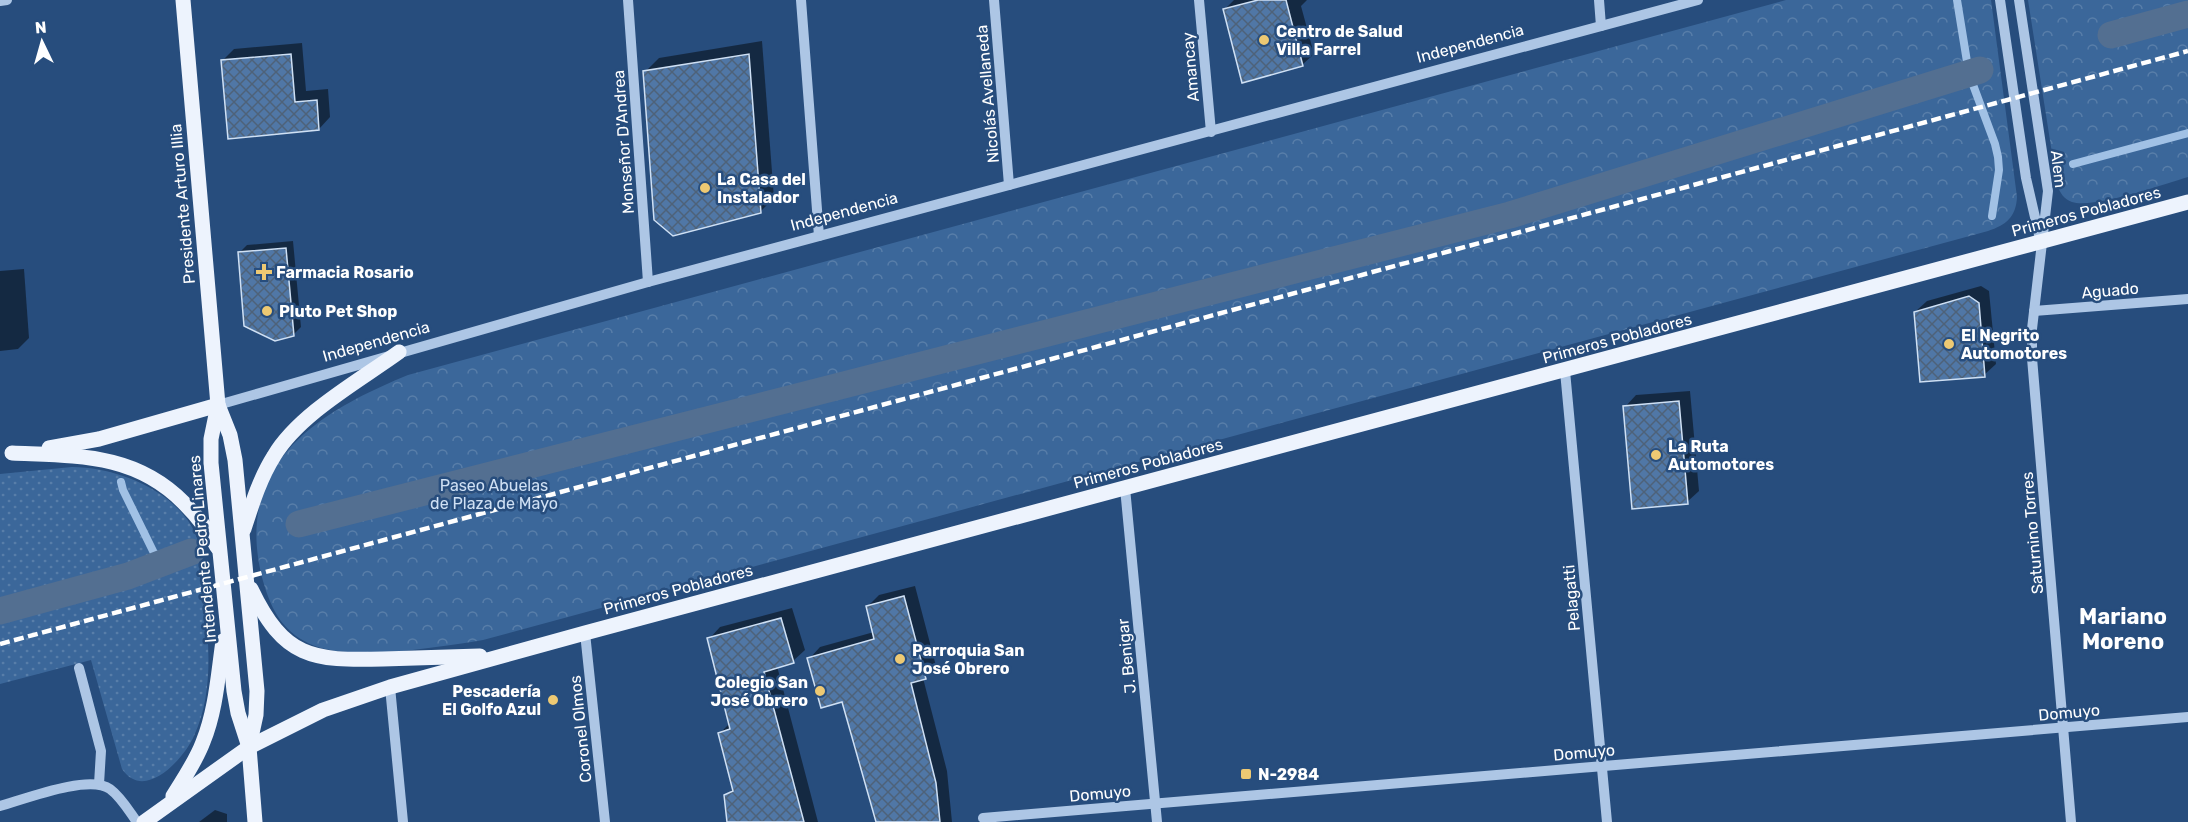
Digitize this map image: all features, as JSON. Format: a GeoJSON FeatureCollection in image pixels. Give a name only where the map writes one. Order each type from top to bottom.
{"type":"FeatureCollection","features":[{"type":"Feature","properties":{"kind":"main road","name":"Presidente Arturo Illia"},"geometry":{"type":"LineString","coordinates":[[183,0],[218,405]]}},
{"type":"Feature","properties":{"kind":"main road","name":"Primeros Pobladores"},"geometry":{"type":"LineString","coordinates":[[144,822],[249,747],[323,710],[356,697],[585,633],[2188,202]]}},
{"type":"Feature","properties":{"kind":"main road"},"geometry":{"type":"LineString","coordinates":[[242,535],[267,468],[283,442],[312,415],[399,352]]}},
{"type":"Feature","properties":{"kind":"main road","name":"Independencia"},"geometry":{"type":"LineString","coordinates":[[6,453],[99,439],[218,405]]}},
{"type":"Feature","properties":{"kind":"main road","name":"Intendente Pedro Linares"},"geometry":{"type":"LineString","coordinates":[[218,405],[234,452],[257,699],[249,747]]}},
{"type":"Feature","properties":{"kind":"main road","name":"Intendente Pedro Linares"},"geometry":{"type":"LineString","coordinates":[[218,405],[211,439],[211,454],[236,706],[249,747],[255,822]]}},
{"type":"Feature","properties":{"kind":"main road"},"geometry":{"type":"LineString","coordinates":[[6,453],[93,458],[123,464],[139,471],[167,487],[189,508],[208,531],[220,555]]}},
{"type":"Feature","properties":{"kind":"main road"},"geometry":{"type":"LineString","coordinates":[[246,578],[264,616],[276,631],[299,650],[320,657],[354,660],[507,655]]}},
{"type":"Feature","properties":{"kind":"main road"},"geometry":{"type":"LineString","coordinates":[[169,803],[197,756],[207,730],[214,704],[226,617]]}},
{"type":"Feature","properties":{"kind":"street"},"geometry":{"type":"LineString","coordinates":[[0,0],[7,0]]}},
{"type":"Feature","properties":{"kind":"street","name":"Monseñor D'Andrea"},"geometry":{"type":"LineString","coordinates":[[628,0],[648,282]]}},
{"type":"Feature","properties":{"kind":"street"},"geometry":{"type":"LineString","coordinates":[[801,0],[819,236]]}},
{"type":"Feature","properties":{"kind":"street","name":"Nicolás Avellaneda"},"geometry":{"type":"LineString","coordinates":[[994,0],[1010,185]]}},
{"type":"Feature","properties":{"kind":"street","name":"Amancay"},"geometry":{"type":"LineString","coordinates":[[1199,0],[1211,132]]}},
{"type":"Feature","properties":{"kind":"street"},"geometry":{"type":"LineString","coordinates":[[1599,0],[1601,26]]}},
{"type":"Feature","properties":{"kind":"street","name":"Independencia"},"geometry":{"type":"LineString","coordinates":[[218,405],[648,282],[1698,0]]}},
{"type":"Feature","properties":{"kind":"street","name":"Alem"},"geometry":{"type":"LineString","coordinates":[[2000,0],[2026,178],[2041,242]]}},
{"type":"Feature","properties":{"kind":"street","name":"Alem"},"geometry":{"type":"LineString","coordinates":[[2019,0],[2048,191],[2041,242]]}},
{"type":"Feature","properties":{"kind":"street","name":"Saturnino Torres"},"geometry":{"type":"LineString","coordinates":[[2041,242],[2032,358],[2071,822]]}},
{"type":"Feature","properties":{"kind":"street","name":"Aguado"},"geometry":{"type":"LineString","coordinates":[[2034,311],[2188,299]]}},
{"type":"Feature","properties":{"kind":"street","name":"Pelagatti"},"geometry":{"type":"LineString","coordinates":[[1565,371],[1607,822]]}},
{"type":"Feature","properties":{"kind":"street","name":"J. Benigar"},"geometry":{"type":"LineString","coordinates":[[1125,488],[1157,822]]}},
{"type":"Feature","properties":{"kind":"street","name":"Coronel Olmos"},"geometry":{"type":"LineString","coordinates":[[585,633],[604,822]]}},
{"type":"Feature","properties":{"kind":"street"},"geometry":{"type":"LineString","coordinates":[[79,668],[101,751],[99,784]]}},
{"type":"Feature","properties":{"kind":"street"},"geometry":{"type":"LineString","coordinates":[[390,687],[403,822]]}},
{"type":"Feature","properties":{"kind":"street","name":"Domuyo"},"geometry":{"type":"LineString","coordinates":[[983,818],[2188,717]]}},
{"type":"Feature","properties":{"kind":"street"},"geometry":{"type":"LineString","coordinates":[[0,806],[73,786],[99,784],[114,793],[137,822]]}},
{"type":"Feature","properties":{"kind":"green space","name":"Paseo Abuelas de Plaza de Mayo"},"geometry":{"type":"Polygon","coordinates":[[[1786,0],[1991,0],[2017,197],[2015,210],[2005,223],[1988,231],[483,640],[374,653],[332,650],[315,646],[295,635],[281,621],[271,603],[263,581],[257,541],[260,506],[271,475],[289,449],[313,427],[342,407],[408,375],[1786,0]]]}},
{"type":"Feature","properties":{"kind":"green space"},"geometry":{"type":"Polygon","coordinates":[[[2028,0],[2188,0],[2188,177],[2129,195],[2096,202],[2072,202],[2059,191],[2028,0]]]}},
{"type":"Feature","properties":{"kind":"green space"},"geometry":{"type":"Polygon","coordinates":[[[72,467],[109,472],[147,486],[164,496],[178,509],[190,524],[198,541],[208,642],[207,690],[204,706],[189,745],[173,765],[153,779],[142,781],[131,778],[122,769],[91,660],[0,684],[0,474],[72,467]]]}},
{"type":"Feature","properties":{"kind":"building","name":"Centro de Salud Villa Farrel"},"geometry":{"type":"Polygon","coordinates":[[[1258,0],[1286,0],[1303,66],[1242,83],[1223,9],[1258,0]]]}},
{"type":"Feature","properties":{"kind":"building"},"geometry":{"type":"Polygon","coordinates":[[[291,54],[295,102],[317,100],[319,130],[228,139],[221,60],[291,54]]]}},
{"type":"Feature","properties":{"kind":"building","name":"La Casa del Instalador"},"geometry":{"type":"Polygon","coordinates":[[[749,54],[761,213],[673,236],[654,220],[643,71],[749,54]]]}},
{"type":"Feature","properties":{"kind":"building"},"geometry":{"type":"Polygon","coordinates":[[[286,248],[294,336],[275,341],[244,326],[238,252],[286,248]]]}},
{"type":"Feature","properties":{"kind":"building","name":"El Negrito Automotores"},"geometry":{"type":"Polygon","coordinates":[[[1969,296],[1979,303],[1985,377],[1920,382],[1914,312],[1969,296]]]}},
{"type":"Feature","properties":{"kind":"building","name":"La Ruta Automotores"},"geometry":{"type":"Polygon","coordinates":[[[1679,401],[1688,504],[1632,509],[1623,406],[1679,401]]]}},
{"type":"Feature","properties":{"kind":"building"},"geometry":{"type":"Polygon","coordinates":[[[904,596],[926,679],[911,683],[936,783],[940,822],[876,822],[842,702],[821,708],[807,658],[874,639],[866,606],[904,596]]]}},
{"type":"Feature","properties":{"kind":"building"},"geometry":{"type":"Polygon","coordinates":[[[781,618],[794,663],[764,672],[804,822],[727,822],[724,795],[733,791],[718,733],[730,729],[707,638],[781,618]]]}},
{"type":"Feature","properties":{"kind":"waterway"},"geometry":{"type":"LineString","coordinates":[[1957,0],[1969,74],[1998,157],[1999,170],[1992,216]]}},
{"type":"Feature","properties":{"kind":"waterway"},"geometry":{"type":"LineString","coordinates":[[2111,35],[2188,14]]}},
{"type":"Feature","properties":{"kind":"waterway"},"geometry":{"type":"LineString","coordinates":[[299,524],[1510,215],[1980,70]]}},
{"type":"Feature","properties":{"kind":"waterway"},"geometry":{"type":"LineString","coordinates":[[2073,164],[2188,133]]}},
{"type":"Feature","properties":{"kind":"waterway"},"geometry":{"type":"LineString","coordinates":[[121,482],[154,553],[167,562]]}},
{"type":"Feature","properties":{"kind":"waterway"},"geometry":{"type":"LineString","coordinates":[[0,611],[128,576],[191,552]]}},
{"type":"Feature","properties":{"kind":"railway"},"geometry":{"type":"LineString","coordinates":[[0,644],[2188,51]]}},
{"type":"Feature","properties":{"kind":"place","name":"Centro de Salud Villa Farrel"},"geometry":{"type":"Point","coordinates":[1264,40]}},
{"type":"Feature","properties":{"kind":"place","name":"La Casa del Instalador"},"geometry":{"type":"Point","coordinates":[705,188]}},
{"type":"Feature","properties":{"kind":"place","name":"Farmacia Rosario"},"geometry":{"type":"Point","coordinates":[264,272]}},
{"type":"Feature","properties":{"kind":"place","name":"Pluto Pet Shop"},"geometry":{"type":"Point","coordinates":[267,311]}},
{"type":"Feature","properties":{"kind":"place","name":"El Negrito Automotores"},"geometry":{"type":"Point","coordinates":[1949,344]}},
{"type":"Feature","properties":{"kind":"place","name":"La Ruta Automotores"},"geometry":{"type":"Point","coordinates":[1656,455]}},
{"type":"Feature","properties":{"kind":"place","name":"Parroquia San José Obrero"},"geometry":{"type":"Point","coordinates":[900,659]}},
{"type":"Feature","properties":{"kind":"place","name":"Colegio San José Obrero"},"geometry":{"type":"Point","coordinates":[820,691]}},
{"type":"Feature","properties":{"kind":"place","name":"Pescadería El Golfo Azul"},"geometry":{"type":"Point","coordinates":[553,700]}},
{"type":"Feature","properties":{"kind":"place","name":"N-2984"},"geometry":{"type":"Point","coordinates":[1246,774]}},
{"type":"Feature","properties":{"kind":"district","name":"Mariano Moreno"},"geometry":{"type":"Point","coordinates":[2123,628]}}]}
